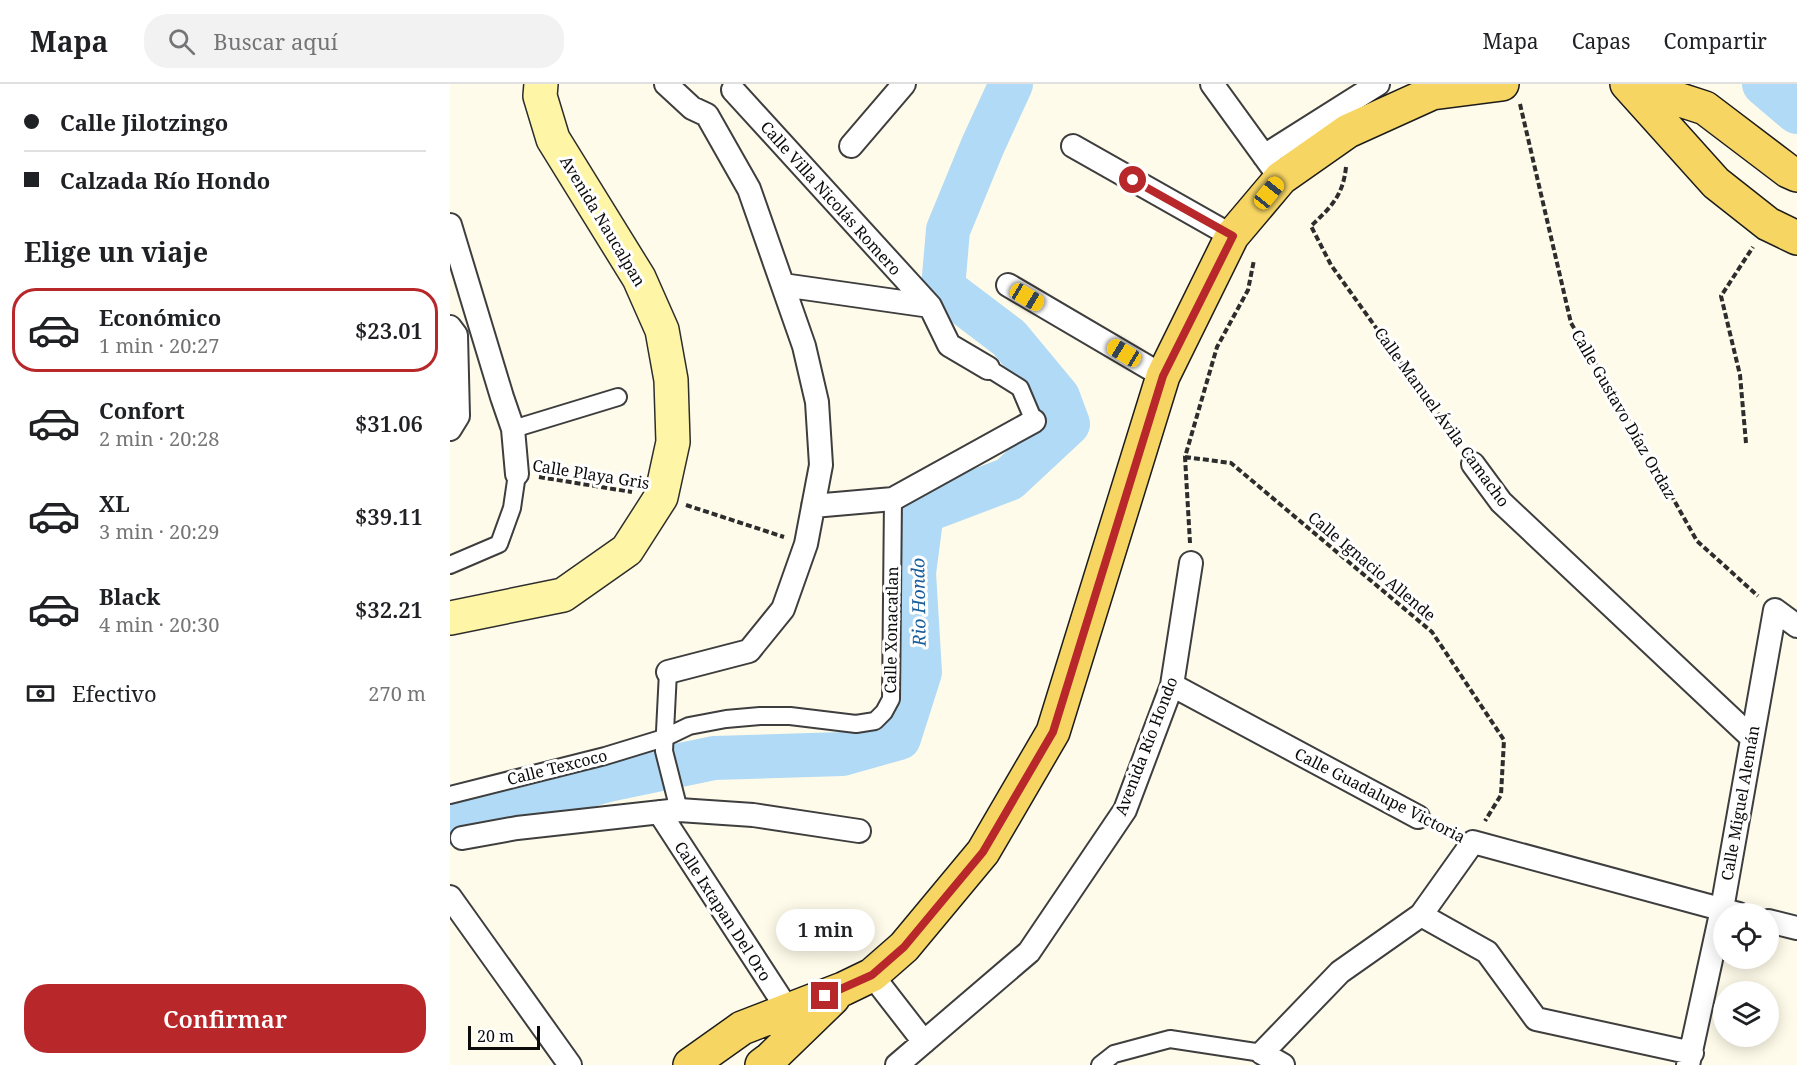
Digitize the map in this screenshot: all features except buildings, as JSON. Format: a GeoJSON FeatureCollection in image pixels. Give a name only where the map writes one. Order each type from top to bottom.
{"type":"FeatureCollection","features":[{"type":"Feature","properties":{"kind":"main road","name":"Avenida Naucalpan"},"geometry":{"type":"LineString","coordinates":[[450,618],[563,595],[627,550],[661,497],[673,442],[671,380],[662,330],[639,278],[553,139],[540,96],[541,84]]}},
{"type":"Feature","properties":{"kind":"main road"},"geometry":{"type":"LineString","coordinates":[[1629,84],[1705,108],[1797,176]]}},
{"type":"Feature","properties":{"kind":"main road"},"geometry":{"type":"LineString","coordinates":[[1629,84],[1716,183],[1768,224],[1797,238]]}},
{"type":"Feature","properties":{"kind":"main road"},"geometry":{"type":"LineString","coordinates":[[762,1065],[857,982],[904,947],[983,852],[1053,732],[1163,376],[1243,243],[1272,167],[1432,93],[1510,90]]}},
{"type":"Feature","properties":{"kind":"main road"},"geometry":{"type":"LineString","coordinates":[[690,1065],[742,1028],[857,982]]}},
{"type":"Feature","properties":{"kind":"street"},"geometry":{"type":"LineString","coordinates":[[666,84],[692,108],[706,115],[749,189],[804,346],[817,402],[821,465],[806,544],[783,609],[749,651],[668,672],[664,744],[674,786],[669,811]]}},
{"type":"Feature","properties":{"kind":"street"},"geometry":{"type":"LineString","coordinates":[[851,146],[904,84]]}},
{"type":"Feature","properties":{"kind":"street"},"geometry":{"type":"LineString","coordinates":[[1212,84],[1272,167],[1378,84]]}},
{"type":"Feature","properties":{"kind":"street"},"geometry":{"type":"LineString","coordinates":[[706,115],[736,87]]}},
{"type":"Feature","properties":{"kind":"street","name":"Calle Villa Nicolás Romero"},"geometry":{"type":"LineString","coordinates":[[736,87],[930,306]]}},
{"type":"Feature","properties":{"kind":"street"},"geometry":{"type":"LineString","coordinates":[[1073,146],[1243,243]]}},
{"type":"Feature","properties":{"kind":"street"},"geometry":{"type":"LineString","coordinates":[[450,225],[513,429],[517,474],[512,508],[499,544],[450,565]]}},
{"type":"Feature","properties":{"kind":"street"},"geometry":{"type":"LineString","coordinates":[[783,285],[930,306],[950,345],[1020,388],[1034,421],[893,499],[813,506]]}},
{"type":"Feature","properties":{"kind":"street"},"geometry":{"type":"LineString","coordinates":[[1008,285],[1163,376]]}},
{"type":"Feature","properties":{"kind":"street"},"geometry":{"type":"LineString","coordinates":[[450,327],[456,335],[458,416],[450,429]]}},
{"type":"Feature","properties":{"kind":"street"},"geometry":{"type":"LineString","coordinates":[[513,429],[618,397]]}},
{"type":"Feature","properties":{"kind":"street","name":"Calle Manuel Ávila Camacho"},"geometry":{"type":"LineString","coordinates":[[1473,464],[1501,502],[1751,737]]}},
{"type":"Feature","properties":{"kind":"street","name":"Calle Xonacatlan"},"geometry":{"type":"LineString","coordinates":[[664,744],[689,726],[726,718],[790,716],[856,724],[875,721],[884,712],[891,699],[893,499]]}},
{"type":"Feature","properties":{"kind":"street","name":"Avenida Río Hondo"},"geometry":{"type":"LineString","coordinates":[[897,1065],[1029,952],[1125,810],[1172,685],[1191,563]]}},
{"type":"Feature","properties":{"kind":"street"},"geometry":{"type":"LineString","coordinates":[[1775,610],[1797,626]]}},
{"type":"Feature","properties":{"kind":"street","name":"Calle Miguel Alemán"},"geometry":{"type":"LineString","coordinates":[[1731,903],[1751,737],[1775,610]]}},
{"type":"Feature","properties":{"kind":"street","name":"Calle Guadalupe Victoria"},"geometry":{"type":"LineString","coordinates":[[1172,685],[1418,817]]}},
{"type":"Feature","properties":{"kind":"street","name":"Calle Texcoco"},"geometry":{"type":"LineString","coordinates":[[450,795],[605,756],[664,744]]}},
{"type":"Feature","properties":{"kind":"street"},"geometry":{"type":"LineString","coordinates":[[462,838],[517,828],[669,811],[753,815],[859,831]]}},
{"type":"Feature","properties":{"kind":"street","name":"Calle Ixtapan Del Oro"},"geometry":{"type":"LineString","coordinates":[[669,811],[788,1010]]}},
{"type":"Feature","properties":{"kind":"street"},"geometry":{"type":"LineString","coordinates":[[1262,1053],[1340,972],[1422,915],[1473,842]]}},
{"type":"Feature","properties":{"kind":"street","name":"Calle Guadalupe Victoria"},"geometry":{"type":"LineString","coordinates":[[1473,842],[1713,906]]}},
{"type":"Feature","properties":{"kind":"street"},"geometry":{"type":"LineString","coordinates":[[450,897],[570,1065]]}},
{"type":"Feature","properties":{"kind":"street"},"geometry":{"type":"LineString","coordinates":[[1422,915],[1487,952],[1536,1019],[1690,1059]]}},
{"type":"Feature","properties":{"kind":"street"},"geometry":{"type":"LineString","coordinates":[[1779,924],[1797,928]]}},
{"type":"Feature","properties":{"kind":"street","name":"Calle Miguel Alemán"},"geometry":{"type":"LineString","coordinates":[[1690,1059],[1714,969]]}},
{"type":"Feature","properties":{"kind":"street"},"geometry":{"type":"LineString","coordinates":[[857,982],[924,1042]]}},
{"type":"Feature","properties":{"kind":"street"},"geometry":{"type":"LineString","coordinates":[[1100,1065],[1114,1054],[1170,1039],[1262,1053],[1283,1065]]}},
{"type":"Feature","properties":{"kind":"path","name":"Calle Gustavo Díaz Ordaz"},"geometry":{"type":"LineString","coordinates":[[1510,90],[1570,323],[1631,424],[1697,541],[1775,610]]}},
{"type":"Feature","properties":{"kind":"path","name":"Calle Manuel Ávila Camacho"},"geometry":{"type":"LineString","coordinates":[[1347,131],[1348,153],[1342,185],[1335,202],[1311,226],[1330,265],[1473,464]]}},
{"type":"Feature","properties":{"kind":"path"},"geometry":{"type":"LineString","coordinates":[[1746,443],[1740,375],[1721,297],[1768,224]]}},
{"type":"Feature","properties":{"kind":"path"},"geometry":{"type":"LineString","coordinates":[[1191,563],[1185,457],[1217,347],[1248,290],[1243,243]]}},
{"type":"Feature","properties":{"kind":"path","name":"Calle Ignacio Allende"},"geometry":{"type":"LineString","coordinates":[[1185,457],[1231,463],[1432,632],[1504,740],[1501,795],[1473,842]]}},
{"type":"Feature","properties":{"kind":"path","name":"Calle Playa Gris"},"geometry":{"type":"LineString","coordinates":[[517,474],[661,497],[806,544]]}},
{"type":"Feature","properties":{"kind":"path","name":"Calle Guadalupe Victoria"},"geometry":{"type":"LineString","coordinates":[[1418,817],[1473,842]]}},
{"type":"Feature","properties":{"kind":"waterway","name":"Rio Hondo"},"geometry":{"type":"LineString","coordinates":[[450,823],[608,780],[714,758],[842,754],[899,738],[920,672],[914,573],[922,512],[1009,479],[1068,424],[1058,397],[1009,338],[943,288],[948,230],[1011,84]]}},
{"type":"Feature","properties":{"kind":"waterway","name":"Rio Hondo"},"geometry":{"type":"LineString","coordinates":[[1764,84],[1797,112]]}},
{"type":"Feature","properties":{"kind":"route"},"geometry":{"type":"LineString","coordinates":[[825,996],[872,975],[904,947],[983,852],[1053,732],[1163,376],[1233,236],[1133,180]]}}]}
